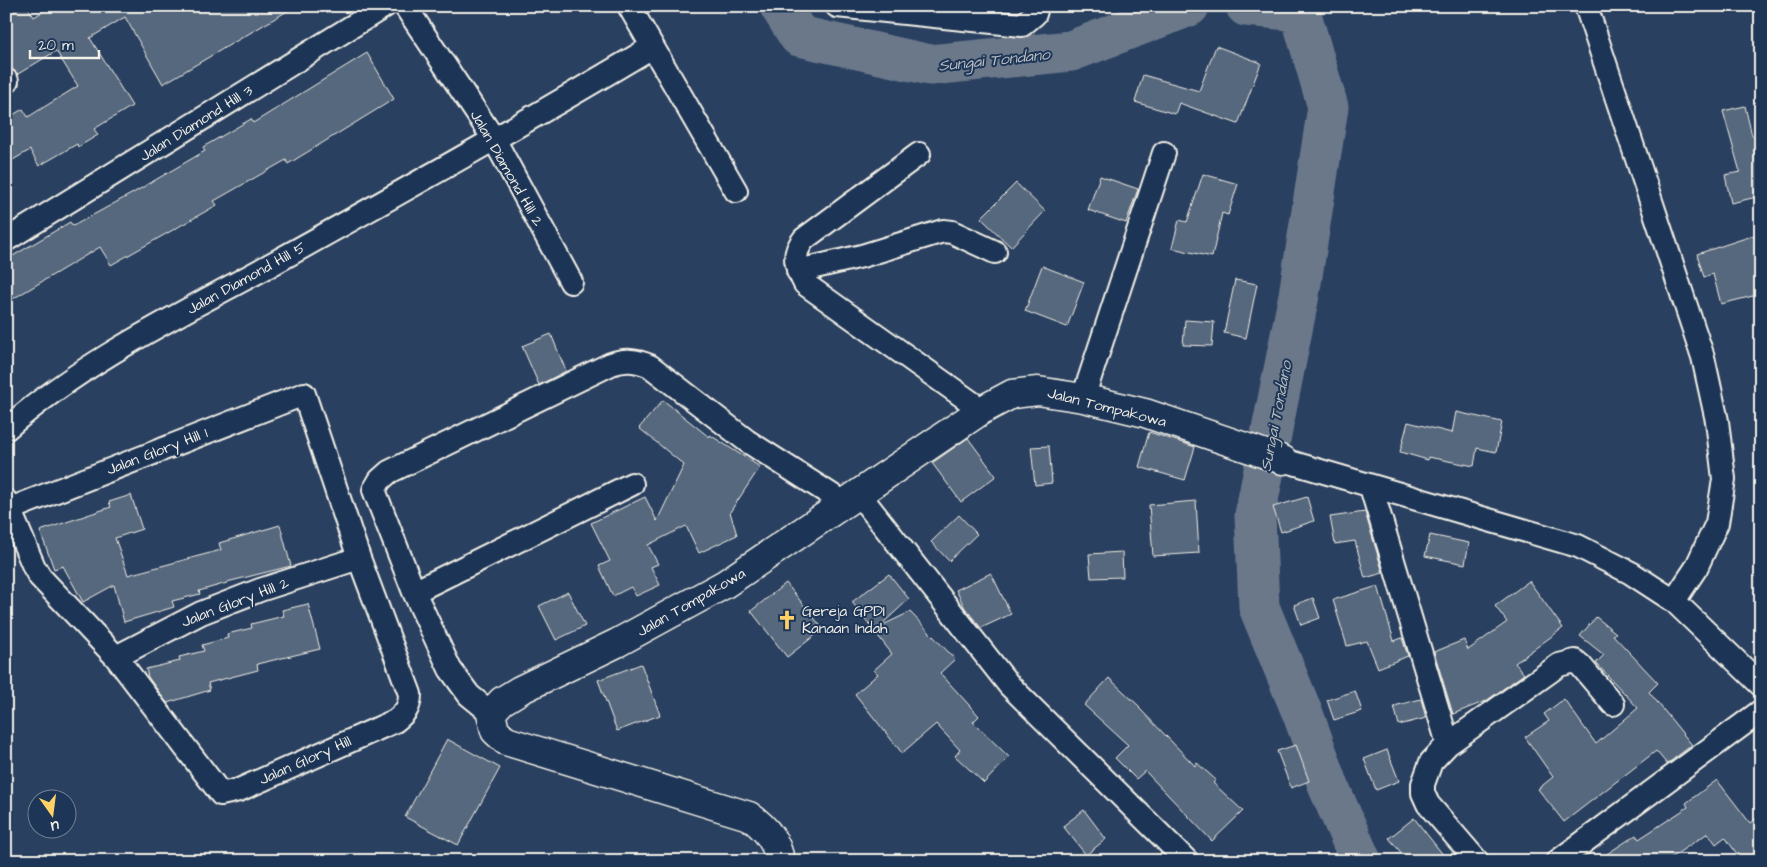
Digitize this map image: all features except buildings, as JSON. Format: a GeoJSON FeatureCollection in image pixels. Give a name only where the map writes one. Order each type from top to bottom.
{"type":"FeatureCollection","features":[{"type":"Feature","properties":{"kind":"street","name":"Jalan Diamond Hill 3"},"geometry":{"type":"LineString","coordinates":[[6,240],[385,6]]}},
{"type":"Feature","properties":{"kind":"street","name":"Jalan Diamond Hill 2"},"geometry":{"type":"LineString","coordinates":[[405,6],[494,139],[571,282]]}},
{"type":"Feature","properties":{"kind":"street"},"geometry":{"type":"LineString","coordinates":[[630,6],[736,191]]}},
{"type":"Feature","properties":{"kind":"street"},"geometry":{"type":"LineString","coordinates":[[838,6],[1022,25],[1035,14],[1037,6]]}},
{"type":"Feature","properties":{"kind":"street"},"geometry":{"type":"LineString","coordinates":[[1586,6],[1703,357],[1717,421],[1724,479],[1717,524],[1696,568],[1674,601]]}},
{"type":"Feature","properties":{"kind":"street","name":"Jalan Diamond Hill 5"},"geometry":{"type":"LineString","coordinates":[[6,429],[52,391],[120,348],[437,173],[652,47]]}},
{"type":"Feature","properties":{"kind":"street"},"geometry":{"type":"LineString","coordinates":[[1083,398],[1164,153]]}},
{"type":"Feature","properties":{"kind":"street"},"geometry":{"type":"LineString","coordinates":[[919,154],[804,239],[796,248],[795,258],[798,271],[806,284],[982,410]]}},
{"type":"Feature","properties":{"kind":"street"},"geometry":{"type":"LineString","coordinates":[[798,271],[862,256],[943,232],[952,232],[995,252]]}},
{"type":"Feature","properties":{"kind":"street"},"geometry":{"type":"LineString","coordinates":[[780,861],[775,844],[769,834],[748,816],[514,744],[499,737],[492,724],[491,713],[469,695],[450,669],[414,592],[375,494],[375,486],[380,480],[400,466],[618,362],[638,360],[650,366],[722,423],[851,498],[1009,686],[1187,861]]}},
{"type":"Feature","properties":{"kind":"street","name":"Jalan Tompakowa"},"geometry":{"type":"LineString","coordinates":[[491,713],[502,702],[520,690],[617,643],[725,584],[1001,398],[1022,392],[1038,391],[1083,398],[1145,413],[1283,460]]}},
{"type":"Feature","properties":{"kind":"street","name":"Jalan Glory Hill 1"},"geometry":{"type":"LineString","coordinates":[[8,505],[304,394]]}},
{"type":"Feature","properties":{"kind":"street","name":"Jalan Glory Hill"},"geometry":{"type":"LineString","coordinates":[[8,505],[40,577],[116,657],[219,793],[225,794],[239,790],[394,721],[407,711],[410,704],[410,694],[359,558],[304,394]]}},
{"type":"Feature","properties":{"kind":"street"},"geometry":{"type":"LineString","coordinates":[[1283,460],[1578,546],[1631,573],[1674,601],[1761,685]]}},
{"type":"Feature","properties":{"kind":"street"},"geometry":{"type":"LineString","coordinates":[[414,592],[632,484]]}},
{"type":"Feature","properties":{"kind":"street"},"geometry":{"type":"LineString","coordinates":[[1371,487],[1448,744]]}},
{"type":"Feature","properties":{"kind":"street","name":"Jalan Glory Hill 2"},"geometry":{"type":"LineString","coordinates":[[116,657],[201,613],[260,590],[359,558]]}},
{"type":"Feature","properties":{"kind":"street"},"geometry":{"type":"LineString","coordinates":[[1477,861],[1434,811],[1423,793],[1423,784],[1431,762],[1448,744],[1559,665],[1575,661],[1613,704]]}},
{"type":"Feature","properties":{"kind":"street"},"geometry":{"type":"LineString","coordinates":[[1558,861],[1761,711]]}},
{"type":"Feature","properties":{"kind":"waterway","name":"Sungai Tondano"},"geometry":{"type":"LineString","coordinates":[[780,6],[799,36],[930,65],[1071,51],[1189,6]]}},
{"type":"Feature","properties":{"kind":"waterway","name":"Sungai Tondano"},"geometry":{"type":"LineString","coordinates":[[1246,6],[1300,11],[1328,107],[1299,295],[1255,515],[1259,607],[1304,717],[1330,790],[1361,861]]}},
{"type":"Feature","properties":{"kind":"place","name":"Gereja GPDI Kanaan Indah"},"geometry":{"type":"Point","coordinates":[787,620]}}]}
